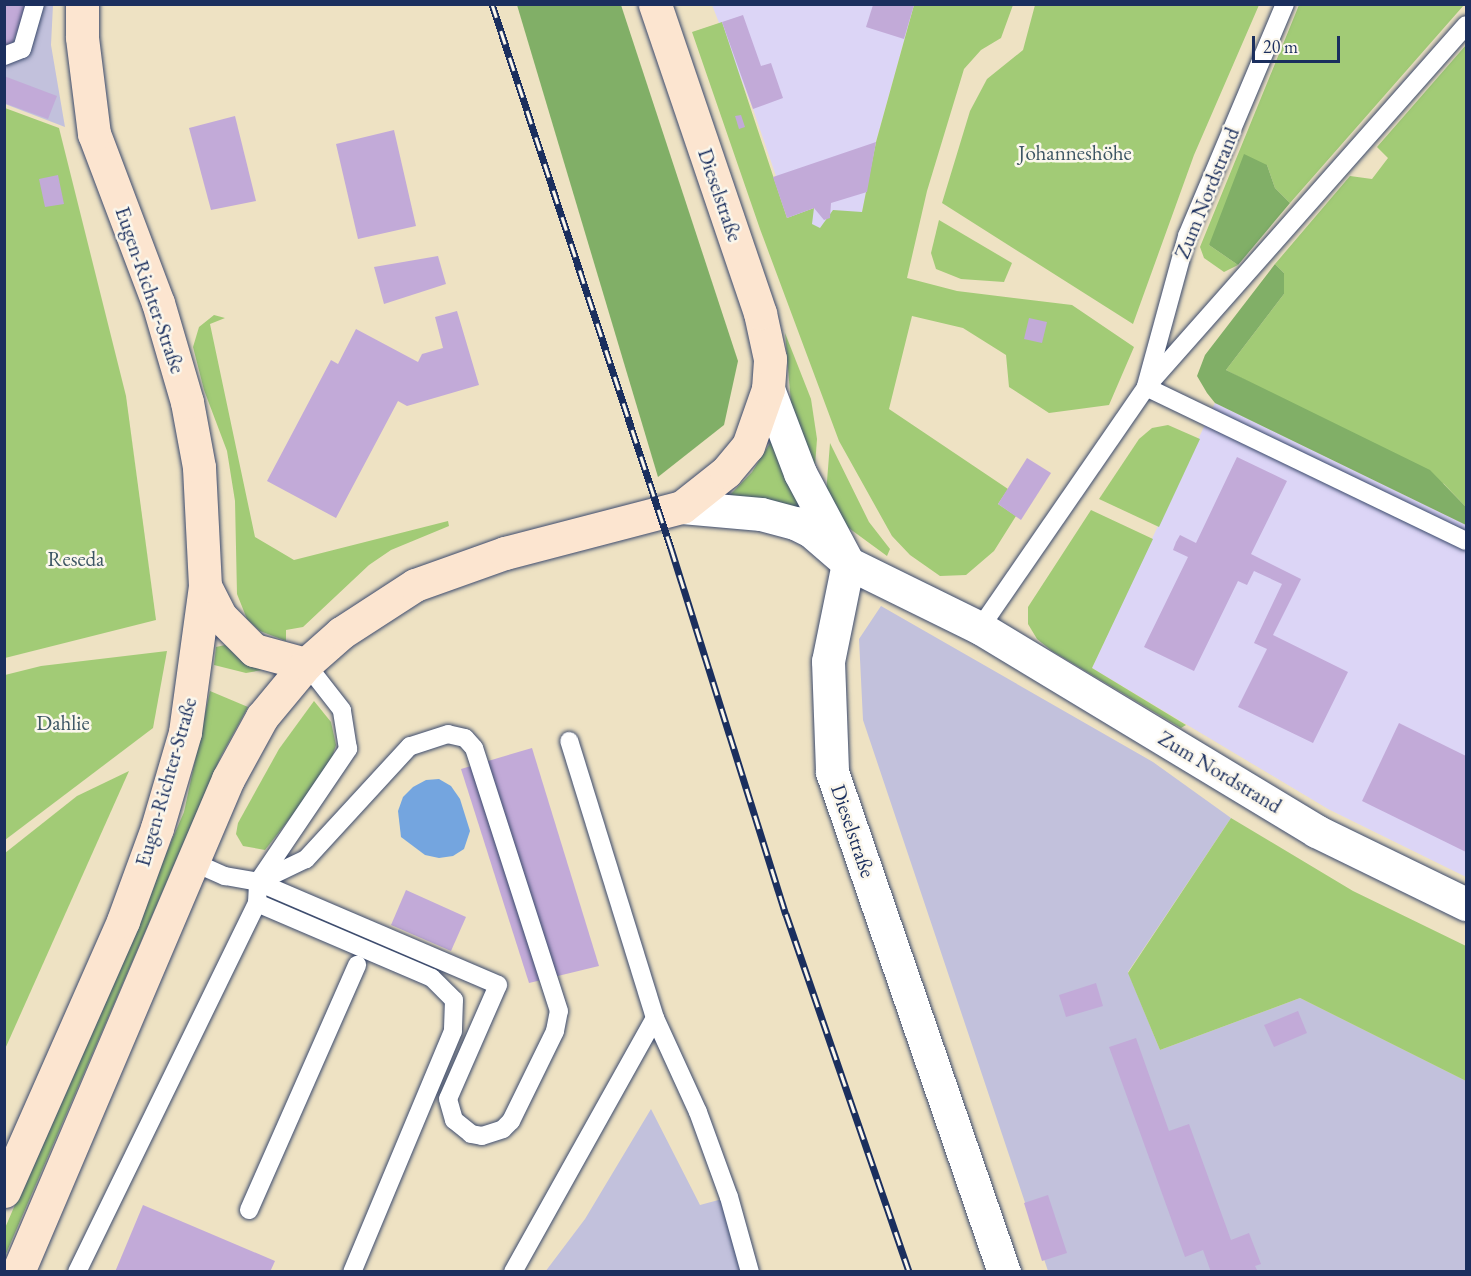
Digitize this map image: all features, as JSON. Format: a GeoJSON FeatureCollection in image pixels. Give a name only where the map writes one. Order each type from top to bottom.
{"type":"FeatureCollection","features":[{"type":"Feature","properties":{"kind":"main road","name":"Eugen-Richter-Straße"},"geometry":{"type":"LineString","coordinates":[[4,1191],[123,921],[157,828],[185,732],[205,586],[199,467],[188,402],[158,303],[94,135],[82,37],[82,4]]}},
{"type":"Feature","properties":{"kind":"main road","name":"Dieselstraße"},"geometry":{"type":"LineString","coordinates":[[655,4],[760,313],[770,360],[768,389],[748,446],[726,472],[675,509]]}},
{"type":"Feature","properties":{"kind":"main road"},"geometry":{"type":"LineString","coordinates":[[18,1272],[228,779],[262,717],[306,664],[341,633],[415,585],[506,553],[675,509]]}},
{"type":"Feature","properties":{"kind":"main road"},"geometry":{"type":"LineString","coordinates":[[205,586],[221,617],[254,650],[306,664]]}},
{"type":"Feature","properties":{"kind":"street","name":"Dieselstraße"},"geometry":{"type":"LineString","coordinates":[[768,389],[800,473],[848,563],[828,661],[832,771],[1004,1272]]}},
{"type":"Feature","properties":{"kind":"street","name":"Zum Nordstrand"},"geometry":{"type":"LineString","coordinates":[[675,509],[762,514],[795,523],[811,531],[848,563],[980,628],[1316,831],[1467,904]]}},
{"type":"Feature","properties":{"kind":"lane"},"geometry":{"type":"LineString","coordinates":[[4,56],[22,49],[35,4]]}},
{"type":"Feature","properties":{"kind":"lane","name":"Zum Nordstrand"},"geometry":{"type":"LineString","coordinates":[[980,628],[1146,387],[1187,236],[1285,4]]}},
{"type":"Feature","properties":{"kind":"lane"},"geometry":{"type":"LineString","coordinates":[[1467,25],[1146,387],[1467,541]]}},
{"type":"Feature","properties":{"kind":"lane"},"geometry":{"type":"LineString","coordinates":[[76,1272],[257,903],[258,882],[348,748],[342,710],[306,664]]}},
{"type":"Feature","properties":{"kind":"lane"},"geometry":{"type":"LineString","coordinates":[[193,862],[225,876],[258,882],[498,985],[448,1099],[449,1110],[462,1128],[482,1136],[503,1129],[511,1121],[555,1031],[560,1011],[474,748],[465,738],[448,734],[410,746],[306,860],[258,882]]}},
{"type":"Feature","properties":{"kind":"lane"},"geometry":{"type":"LineString","coordinates":[[569,741],[655,1018],[698,1112],[729,1197],[750,1272]]}},
{"type":"Feature","properties":{"kind":"lane"},"geometry":{"type":"LineString","coordinates":[[257,903],[432,978],[454,1000],[453,1031],[352,1272]]}},
{"type":"Feature","properties":{"kind":"lane"},"geometry":{"type":"LineString","coordinates":[[249,1210],[357,965]]}},
{"type":"Feature","properties":{"kind":"lane"},"geometry":{"type":"LineString","coordinates":[[513,1272],[655,1018]]}},
{"type":"Feature","properties":{"kind":"shaded area"},"geometry":{"type":"Polygon","coordinates":[[[4,5],[53,5],[51,45],[65,127],[5,104],[4,5]]]}},
{"type":"Feature","properties":{"kind":"shaded area"},"geometry":{"type":"Polygon","coordinates":[[[712,5],[914,5],[876,142],[835,349],[753,109],[712,5]]]}},
{"type":"Feature","properties":{"kind":"shaded area"},"geometry":{"type":"Polygon","coordinates":[[[1215,403],[1466,525],[1466,877],[1328,809],[1092,668],[1215,403]]]}},
{"type":"Feature","properties":{"kind":"shaded area"},"geometry":{"type":"Polygon","coordinates":[[[881,606],[1153,762],[1231,818],[1128,972],[1160,1050],[1300,998],[1466,1081],[1466,1271],[1048,1271],[863,720],[859,639],[881,606]]]}},
{"type":"Feature","properties":{"kind":"shaded area"},"geometry":{"type":"Polygon","coordinates":[[[651,1109],[700,1205],[737,1195],[759,1271],[545,1272],[585,1219],[651,1109]]]}},
{"type":"Feature","properties":{"kind":"green space"},"geometry":{"type":"Polygon","coordinates":[[[517,5],[621,5],[738,361],[724,425],[658,477],[517,5]]]}},
{"type":"Feature","properties":{"kind":"green space"},"geometry":{"type":"Polygon","coordinates":[[[914,5],[1013,5],[1001,38],[981,50],[964,69],[927,191],[907,278],[957,291],[1072,305],[1134,347],[1109,405],[1049,413],[1009,387],[1006,355],[963,328],[912,316],[889,409],[1008,489],[998,504],[1016,516],[994,551],[966,575],[940,576],[910,555],[892,536],[839,441],[760,229],[692,32],[722,22],[787,218],[814,208],[812,224],[820,228],[833,210],[862,212],[876,142],[914,5]]]}},
{"type":"Feature","properties":{"kind":"green space","name":"Johanneshöhe"},"geometry":{"type":"Polygon","coordinates":[[[1035,5],[1259,5],[1194,155],[1133,324],[942,203],[970,111],[987,79],[1023,50],[1035,5]]]}},
{"type":"Feature","properties":{"kind":"green space"},"geometry":{"type":"Polygon","coordinates":[[[1299,5],[1464,5],[1290,203],[1275,188],[1267,165],[1209,245],[1238,265],[1224,272],[1204,258],[1200,247],[1299,5]]]}},
{"type":"Feature","properties":{"kind":"green space"},"geometry":{"type":"Polygon","coordinates":[[[1466,45],[1466,507],[1444,484],[1226,370],[1284,294],[1284,273],[1275,264],[1350,176],[1372,179],[1388,158],[1377,147],[1466,45]]]}},
{"type":"Feature","properties":{"kind":"green space","name":"Reseda"},"geometry":{"type":"Polygon","coordinates":[[[5,108],[59,128],[126,396],[156,620],[5,658],[5,108]]]}},
{"type":"Feature","properties":{"kind":"green space"},"geometry":{"type":"Polygon","coordinates":[[[1244,154],[1267,165],[1275,188],[1290,203],[1238,265],[1209,245],[1244,154]]]}},
{"type":"Feature","properties":{"kind":"green space"},"geometry":{"type":"Polygon","coordinates":[[[939,220],[1012,263],[1004,282],[961,279],[936,269],[931,253],[939,220]]]}},
{"type":"Feature","properties":{"kind":"green space"},"geometry":{"type":"Polygon","coordinates":[[[1275,264],[1284,273],[1284,294],[1226,370],[1430,470],[1466,507],[1466,525],[1215,403],[1207,393],[1197,376],[1205,355],[1275,264]]]}},
{"type":"Feature","properties":{"kind":"green space"},"geometry":{"type":"Polygon","coordinates":[[[214,315],[225,318],[210,324],[255,537],[294,560],[448,521],[449,526],[391,550],[369,565],[303,627],[286,630],[286,641],[260,631],[247,619],[237,594],[235,501],[227,451],[204,390],[193,347],[199,327],[214,315]]]}},
{"type":"Feature","properties":{"kind":"green space"},"geometry":{"type":"Polygon","coordinates":[[[785,333],[811,399],[817,439],[814,479],[792,415],[785,333]]]}},
{"type":"Feature","properties":{"kind":"green space"},"geometry":{"type":"Polygon","coordinates":[[[1168,425],[1200,439],[1159,527],[1099,499],[1139,439],[1152,428],[1168,425]]]}},
{"type":"Feature","properties":{"kind":"green space"},"geometry":{"type":"Polygon","coordinates":[[[772,440],[805,511],[730,495],[752,472],[772,440]]]}},
{"type":"Feature","properties":{"kind":"green space"},"geometry":{"type":"Polygon","coordinates":[[[830,443],[869,522],[890,549],[887,556],[846,526],[826,494],[830,443]]]}},
{"type":"Feature","properties":{"kind":"green space"},"geometry":{"type":"Polygon","coordinates":[[[1091,510],[1153,539],[1092,668],[1186,725],[1181,728],[1052,651],[1037,639],[1028,624],[1028,607],[1091,510]]]}},
{"type":"Feature","properties":{"kind":"green space"},"geometry":{"type":"Polygon","coordinates":[[[225,645],[245,662],[262,670],[246,673],[214,665],[216,647],[225,645]]]}},
{"type":"Feature","properties":{"kind":"green space","name":"Dahlie"},"geometry":{"type":"Polygon","coordinates":[[[167,651],[153,728],[5,840],[5,675],[41,666],[167,651]]]}},
{"type":"Feature","properties":{"kind":"green space"},"geometry":{"type":"Polygon","coordinates":[[[210,691],[248,707],[221,756],[5,1256],[5,1228],[184,812],[210,691]]]}},
{"type":"Feature","properties":{"kind":"green space"},"geometry":{"type":"Polygon","coordinates":[[[314,701],[331,722],[336,745],[328,770],[265,850],[243,846],[236,834],[238,823],[279,749],[314,701]]]}},
{"type":"Feature","properties":{"kind":"green space"},"geometry":{"type":"Polygon","coordinates":[[[129,771],[5,1049],[5,853],[77,796],[129,771]]]}},
{"type":"Feature","properties":{"kind":"green space"},"geometry":{"type":"Polygon","coordinates":[[[1231,818],[1353,891],[1466,946],[1466,1081],[1300,998],[1160,1050],[1128,973],[1231,818]]]}},
{"type":"Feature","properties":{"kind":"water"},"geometry":{"type":"Polygon","coordinates":[[[439,779],[451,786],[460,799],[470,831],[464,849],[453,856],[439,858],[425,855],[401,837],[398,811],[403,797],[413,787],[426,780],[439,779]]]}},
{"type":"Feature","properties":{"kind":"building"},"geometry":{"type":"Polygon","coordinates":[[[4,4],[28,4],[10,49],[4,47],[4,4]]]}},
{"type":"Feature","properties":{"kind":"building"},"geometry":{"type":"Polygon","coordinates":[[[873,5],[914,5],[904,39],[866,27],[873,5]]]}},
{"type":"Feature","properties":{"kind":"building"},"geometry":{"type":"Polygon","coordinates":[[[743,15],[761,66],[771,63],[783,98],[753,109],[722,22],[743,15]]]}},
{"type":"Feature","properties":{"kind":"building"},"geometry":{"type":"Polygon","coordinates":[[[4,76],[57,96],[48,119],[4,103],[4,76]]]}},
{"type":"Feature","properties":{"kind":"building"},"geometry":{"type":"Polygon","coordinates":[[[741,115],[745,127],[739,129],[735,116],[741,115]]]}},
{"type":"Feature","properties":{"kind":"building"},"geometry":{"type":"Polygon","coordinates":[[[235,116],[256,201],[211,210],[189,128],[235,116]]]}},
{"type":"Feature","properties":{"kind":"building"},"geometry":{"type":"Polygon","coordinates":[[[394,130],[416,226],[358,239],[336,144],[394,130]]]}},
{"type":"Feature","properties":{"kind":"building"},"geometry":{"type":"Polygon","coordinates":[[[876,142],[867,192],[831,203],[830,218],[824,220],[814,208],[787,218],[773,177],[876,142]]]}},
{"type":"Feature","properties":{"kind":"building"},"geometry":{"type":"Polygon","coordinates":[[[58,175],[64,204],[45,207],[39,179],[58,175]]]}},
{"type":"Feature","properties":{"kind":"building"},"geometry":{"type":"Polygon","coordinates":[[[438,256],[446,284],[384,304],[374,267],[438,256]]]}},
{"type":"Feature","properties":{"kind":"building"},"geometry":{"type":"Polygon","coordinates":[[[457,311],[479,385],[407,406],[398,401],[336,518],[267,481],[331,360],[338,364],[356,329],[418,362],[422,354],[443,348],[435,317],[457,311]]]}},
{"type":"Feature","properties":{"kind":"building"},"geometry":{"type":"Polygon","coordinates":[[[1029,318],[1047,322],[1042,343],[1024,339],[1029,318]]]}},
{"type":"Feature","properties":{"kind":"building"},"geometry":{"type":"Polygon","coordinates":[[[1237,457],[1287,481],[1251,554],[1301,579],[1273,635],[1348,672],[1313,743],[1238,707],[1267,649],[1254,643],[1282,584],[1254,571],[1247,585],[1238,581],[1194,671],[1144,647],[1188,557],[1173,550],[1176,542],[1180,535],[1196,543],[1237,457]]]}},
{"type":"Feature","properties":{"kind":"building"},"geometry":{"type":"Polygon","coordinates":[[[1027,458],[1051,473],[1021,520],[998,504],[1027,458]]]}},
{"type":"Feature","properties":{"kind":"building"},"geometry":{"type":"Polygon","coordinates":[[[1399,723],[1466,756],[1466,852],[1362,801],[1399,723]]]}},
{"type":"Feature","properties":{"kind":"building"},"geometry":{"type":"Polygon","coordinates":[[[532,748],[599,966],[529,983],[461,769],[532,748]]]}},
{"type":"Feature","properties":{"kind":"building"},"geometry":{"type":"Polygon","coordinates":[[[406,890],[466,917],[451,951],[391,925],[406,890]]]}},
{"type":"Feature","properties":{"kind":"building"},"geometry":{"type":"Polygon","coordinates":[[[1096,983],[1103,1006],[1066,1017],[1059,995],[1096,983]]]}},
{"type":"Feature","properties":{"kind":"building"},"geometry":{"type":"Polygon","coordinates":[[[1298,1011],[1307,1033],[1274,1047],[1264,1025],[1298,1011]]]}},
{"type":"Feature","properties":{"kind":"building"},"geometry":{"type":"Polygon","coordinates":[[[1136,1038],[1169,1131],[1189,1124],[1231,1240],[1249,1233],[1261,1264],[1255,1266],[1258,1272],[1211,1272],[1203,1250],[1185,1257],[1109,1047],[1136,1038]]]}},
{"type":"Feature","properties":{"kind":"building"},"geometry":{"type":"Polygon","coordinates":[[[1048,1195],[1067,1253],[1042,1261],[1024,1203],[1048,1195]]]}},
{"type":"Feature","properties":{"kind":"building"},"geometry":{"type":"Polygon","coordinates":[[[143,1205],[275,1261],[270,1272],[115,1272],[143,1205]]]}},
{"type":"Feature","properties":{"kind":"railway"},"geometry":{"type":"LineString","coordinates":[[492,4],[671,548],[786,914],[909,1272]]}}]}
